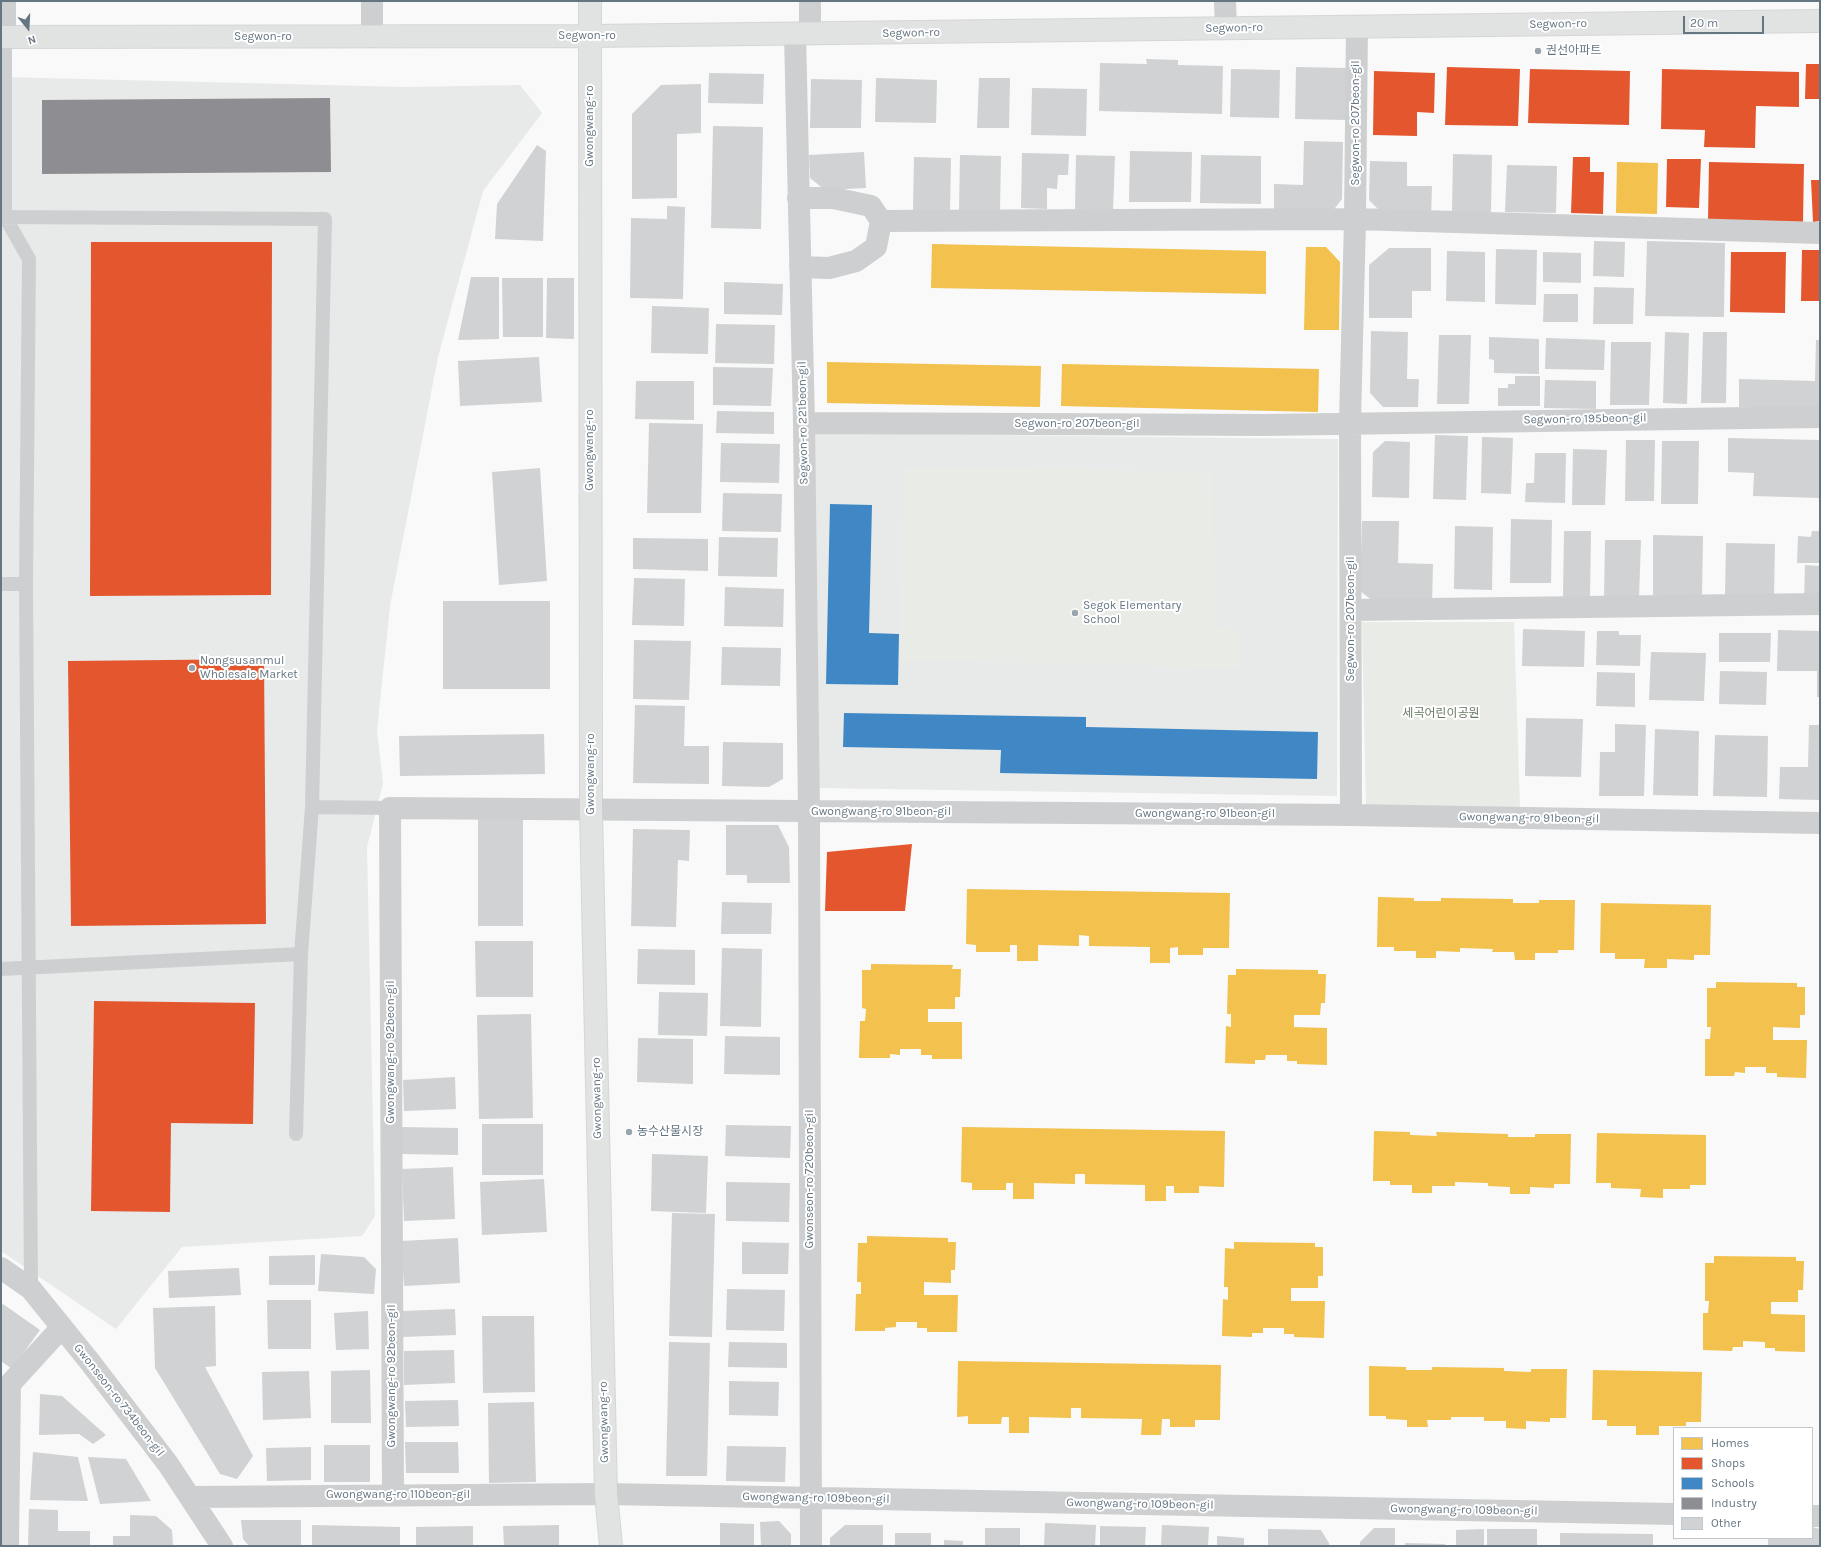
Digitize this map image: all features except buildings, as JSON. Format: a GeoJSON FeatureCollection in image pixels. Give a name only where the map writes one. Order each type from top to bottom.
{"type":"FeatureCollection","features":[{"type":"Feature","properties":{"kind":"street"},"geometry":{"type":"LineString","coordinates":[[3,37],[6,1]]}},
{"type":"Feature","properties":{"kind":"street"},"geometry":{"type":"LineString","coordinates":[[372,1],[372,37]]}},
{"type":"Feature","properties":{"kind":"street","name":"Gwongwang-ro"},"geometry":{"type":"LineString","coordinates":[[590,1],[591,810],[606,1494],[610,1546]]}},
{"type":"Feature","properties":{"kind":"street","name":"Segwon-ro 221beon-gil"},"geometry":{"type":"LineString","coordinates":[[809,811],[804,423],[798,198],[802,34],[810,1]]}},
{"type":"Feature","properties":{"kind":"street"},"geometry":{"type":"LineString","coordinates":[[1226,1],[1226,28]]}},
{"type":"Feature","properties":{"kind":"street","name":"Segwon-ro"},"geometry":{"type":"LineString","coordinates":[[3,37],[590,36],[1820,21]]}},
{"type":"Feature","properties":{"kind":"street","name":"Segwon-ro 207beon-gil"},"geometry":{"type":"LineString","coordinates":[[1351,815],[1350,422],[1355,219],[1357,26]]}},
{"type":"Feature","properties":{"kind":"street"},"geometry":{"type":"LineString","coordinates":[[798,198],[833,198],[871,206],[881,221],[876,247],[856,261],[828,268],[800,268]]}},
{"type":"Feature","properties":{"kind":"street"},"geometry":{"type":"LineString","coordinates":[[881,221],[1355,219],[1820,233]]}},
{"type":"Feature","properties":{"kind":"street","name":"Segwon-ro 195beon-gil"},"geometry":{"type":"LineString","coordinates":[[1350,422],[1820,417]]}},
{"type":"Feature","properties":{"kind":"street","name":"Segwon-ro 207beon-gil"},"geometry":{"type":"LineString","coordinates":[[804,423],[1264,424],[1350,422]]}},
{"type":"Feature","properties":{"kind":"street"},"geometry":{"type":"LineString","coordinates":[[1351,610],[1820,604]]}},
{"type":"Feature","properties":{"kind":"street"},"geometry":{"type":"LineString","coordinates":[[390,808],[591,810]]}},
{"type":"Feature","properties":{"kind":"street","name":"Gwongwang-ro 92beon-gil"},"geometry":{"type":"LineString","coordinates":[[390,808],[393,1495]]}},
{"type":"Feature","properties":{"kind":"street","name":"Gwongwang-ro 91beon-gil"},"geometry":{"type":"LineString","coordinates":[[591,810],[1351,815],[1820,823]]}},
{"type":"Feature","properties":{"kind":"street","name":"Gwonseon-ro 720beon-gil"},"geometry":{"type":"LineString","coordinates":[[809,811],[811,1546]]}},
{"type":"Feature","properties":{"kind":"street","name":"Gwonseon-ro 734beon-gil"},"geometry":{"type":"LineString","coordinates":[[1,1268],[31,1289],[62,1327],[164,1458],[222,1546]]}},
{"type":"Feature","properties":{"kind":"street"},"geometry":{"type":"LineString","coordinates":[[8,1546],[10,1384],[62,1327]]}},
{"type":"Feature","properties":{"kind":"street","name":"Gwongwang-ro 110beon-gil"},"geometry":{"type":"LineString","coordinates":[[190,1497],[606,1494]]}},
{"type":"Feature","properties":{"kind":"street","name":"Gwongwang-ro 109beon-gil"},"geometry":{"type":"LineString","coordinates":[[606,1494],[1673,1514]]}},
{"type":"Feature","properties":{"kind":"lane"},"geometry":{"type":"LineString","coordinates":[[3,37],[3,217],[29,259],[26,584],[31,1289]]}},
{"type":"Feature","properties":{"kind":"lane"},"geometry":{"type":"LineString","coordinates":[[3,217],[325,219],[312,807],[301,954],[296,1134]]}},
{"type":"Feature","properties":{"kind":"lane"},"geometry":{"type":"LineString","coordinates":[[1,584],[26,584]]}},
{"type":"Feature","properties":{"kind":"lane"},"geometry":{"type":"LineString","coordinates":[[312,807],[390,808]]}},
{"type":"Feature","properties":{"kind":"lane"},"geometry":{"type":"LineString","coordinates":[[1,969],[301,954]]}},
{"type":"Feature","properties":{"kind":"shaded area","name":"Nongsusanmul Wholesale Market"},"geometry":{"type":"Polygon","coordinates":[[[1,77],[406,87],[520,85],[542,113],[483,191],[438,357],[390,606],[377,731],[383,783],[367,847],[375,1216],[362,1236],[182,1247],[116,1329],[1,1251],[1,77]]]}},
{"type":"Feature","properties":{"kind":"shaded area","name":"Segok Elementary School"},"geometry":{"type":"Polygon","coordinates":[[[809,433],[1338,439],[1337,796],[817,788],[809,433]]]}},
{"type":"Feature","properties":{"kind":"green space"},"geometry":{"type":"Polygon","coordinates":[[[903,468],[1213,471],[1215,627],[1239,632],[1240,668],[900,660],[903,468]]]}},
{"type":"Feature","properties":{"kind":"green space","name":"세곡어린이공원"},"geometry":{"type":"Polygon","coordinates":[[[1362,622],[1514,622],[1520,808],[1366,806],[1362,622]]]}},
{"type":"Feature","properties":{"kind":"place","name":"권선아파트"},"geometry":{"type":"Point","coordinates":[1538,51]}},
{"type":"Feature","properties":{"kind":"place","name":"Segok Elementary School"},"geometry":{"type":"Point","coordinates":[1075,613]}},
{"type":"Feature","properties":{"kind":"place","name":"Nongsusanmul Wholesale Market"},"geometry":{"type":"Point","coordinates":[192,668]}},
{"type":"Feature","properties":{"kind":"place","name":"농수산물시장"},"geometry":{"type":"Point","coordinates":[629,1132]}}]}
